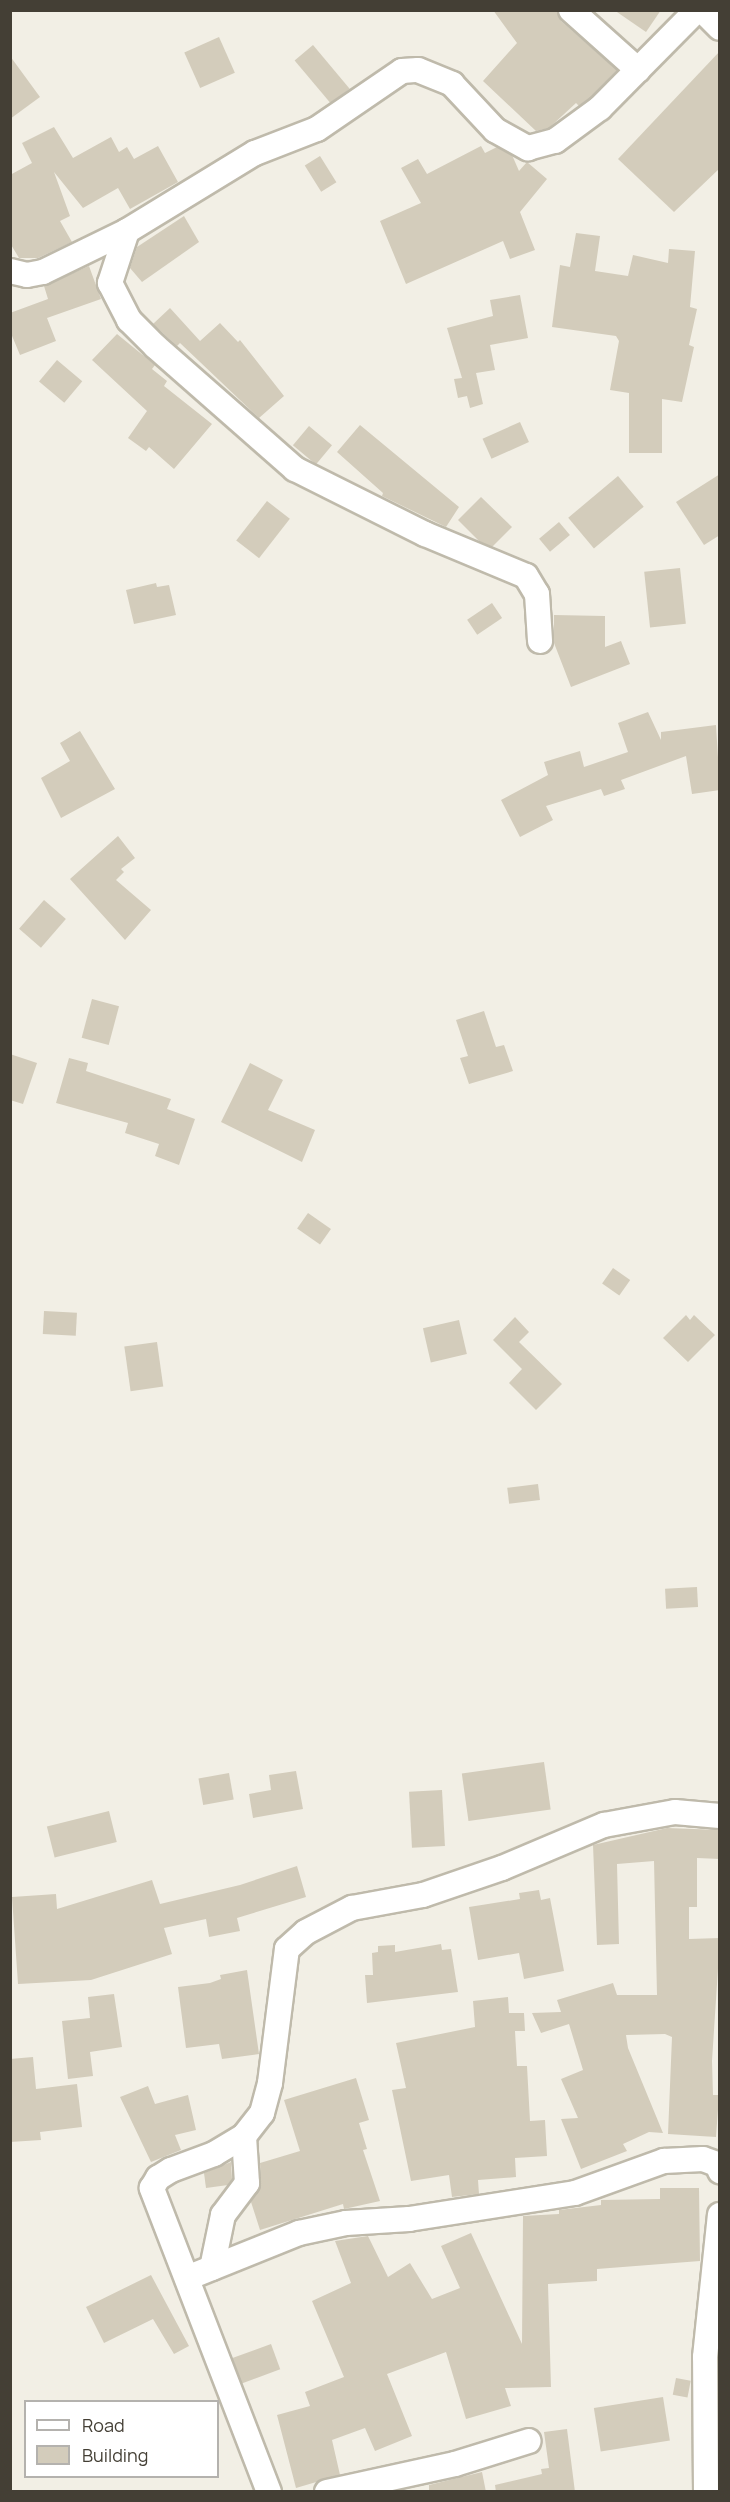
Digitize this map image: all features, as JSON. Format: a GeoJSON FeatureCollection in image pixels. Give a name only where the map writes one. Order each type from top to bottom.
{"type":"FeatureCollection","features":[{"type":"Feature","properties":{"kind":"street"},"geometry":{"type":"LineString","coordinates":[[571,10],[638,70]]}},
{"type":"Feature","properties":{"kind":"street"},"geometry":{"type":"LineString","coordinates":[[10,271],[27,275],[43,272],[127,231],[255,153],[317,129],[402,71],[418,70],[452,84],[495,130],[528,148],[555,141],[600,108],[697,10]]}},
{"type":"Feature","properties":{"kind":"street"},"geometry":{"type":"LineString","coordinates":[[702,10],[720,28]]}},
{"type":"Feature","properties":{"kind":"street"},"geometry":{"type":"LineString","coordinates":[[127,231],[110,284],[129,320],[156,347],[295,469],[424,534],[526,576],[537,594],[540,640]]}},
{"type":"Feature","properties":{"kind":"street"},"geometry":{"type":"LineString","coordinates":[[269,2492],[152,2188],[158,2178],[171,2170],[214,2154],[244,2136],[262,2113],[270,2083],[287,1949],[306,1932],[352,1908],[433,1891],[502,1868],[604,1825],[675,1812],[720,1816]]}},
{"type":"Feature","properties":{"kind":"street"},"geometry":{"type":"LineString","coordinates":[[212,2268],[223,2215],[247,2182],[244,2136]]}},
{"type":"Feature","properties":{"kind":"street"},"geometry":{"type":"LineString","coordinates":[[187,2278],[299,2233],[346,2223],[409,2219],[575,2193],[664,2162],[703,2159],[719,2162]]}},
{"type":"Feature","properties":{"kind":"street"},"geometry":{"type":"LineString","coordinates":[[706,2492],[705,2357],[720,2215]]}},
{"type":"Feature","properties":{"kind":"street"},"geometry":{"type":"LineString","coordinates":[[327,2492],[455,2464],[529,2441]]}},
{"type":"Feature","properties":{"kind":"building"},"geometry":{"type":"Polygon","coordinates":[[[493,10],[557,10],[561,21],[617,70],[591,97],[579,106],[576,103],[549,128],[536,131],[483,81],[517,43],[493,10]]]}},
{"type":"Feature","properties":{"kind":"building"},"geometry":{"type":"Polygon","coordinates":[[[614,10],[661,10],[646,32],[614,10]]]}},
{"type":"Feature","properties":{"kind":"building"},"geometry":{"type":"Polygon","coordinates":[[[219,37],[235,73],[200,88],[184,52],[219,37]]]}},
{"type":"Feature","properties":{"kind":"building"},"geometry":{"type":"Polygon","coordinates":[[[313,45],[350,89],[331,104],[295,60],[313,45]]]}},
{"type":"Feature","properties":{"kind":"building"},"geometry":{"type":"Polygon","coordinates":[[[720,51],[720,168],[674,212],[618,159],[720,51]]]}},
{"type":"Feature","properties":{"kind":"building"},"geometry":{"type":"Polygon","coordinates":[[[10,56],[40,97],[10,119],[10,56]]]}},
{"type":"Feature","properties":{"kind":"building"},"geometry":{"type":"Polygon","coordinates":[[[54,127],[73,158],[111,137],[119,152],[127,147],[134,159],[158,146],[178,182],[130,209],[118,188],[83,208],[54,172],[70,216],[60,221],[72,242],[38,258],[19,258],[10,243],[10,175],[32,163],[22,143],[54,127]]]}},
{"type":"Feature","properties":{"kind":"building"},"geometry":{"type":"Polygon","coordinates":[[[481,146],[485,153],[497,147],[512,155],[519,171],[527,162],[547,179],[520,212],[535,250],[510,259],[503,241],[406,284],[380,221],[421,203],[401,168],[418,159],[427,174],[481,146]]]}},
{"type":"Feature","properties":{"kind":"building"},"geometry":{"type":"Polygon","coordinates":[[[320,156],[336,182],[321,192],[305,166],[320,156]]]}},
{"type":"Feature","properties":{"kind":"building"},"geometry":{"type":"Polygon","coordinates":[[[184,216],[199,242],[142,282],[130,268],[137,247],[184,216]]]}},
{"type":"Feature","properties":{"kind":"building"},"geometry":{"type":"Polygon","coordinates":[[[576,233],[600,236],[595,271],[628,276],[633,255],[668,263],[669,249],[695,251],[690,307],[697,309],[689,345],[694,347],[682,402],[662,399],[662,453],[629,453],[629,393],[610,390],[619,341],[616,336],[552,327],[560,265],[570,267],[576,233]]]}},
{"type":"Feature","properties":{"kind":"building"},"geometry":{"type":"Polygon","coordinates":[[[89,266],[101,299],[47,318],[56,341],[20,355],[10,331],[10,313],[48,299],[44,286],[89,266]]]}},
{"type":"Feature","properties":{"kind":"building"},"geometry":{"type":"Polygon","coordinates":[[[520,295],[528,338],[490,345],[495,370],[476,373],[483,404],[470,408],[467,396],[458,398],[454,379],[462,378],[447,328],[493,316],[490,300],[520,295]]]}},
{"type":"Feature","properties":{"kind":"building"},"geometry":{"type":"Polygon","coordinates":[[[170,308],[200,341],[220,323],[238,342],[240,340],[284,396],[259,418],[180,343],[177,346],[153,324],[170,308]]]}},
{"type":"Feature","properties":{"kind":"building"},"geometry":{"type":"Polygon","coordinates":[[[117,334],[155,365],[152,369],[167,381],[164,386],[212,424],[174,469],[149,447],[146,451],[128,438],[147,411],[92,360],[117,334]]]}},
{"type":"Feature","properties":{"kind":"building"},"geometry":{"type":"Polygon","coordinates":[[[57,360],[82,381],[64,403],[39,381],[57,360]]]}},
{"type":"Feature","properties":{"kind":"building"},"geometry":{"type":"Polygon","coordinates":[[[520,422],[529,442],[491,459],[483,439],[520,422]]]}},
{"type":"Feature","properties":{"kind":"building"},"geometry":{"type":"Polygon","coordinates":[[[360,425],[459,507],[446,527],[382,496],[383,493],[337,452],[360,425]]]}},
{"type":"Feature","properties":{"kind":"building"},"geometry":{"type":"Polygon","coordinates":[[[309,426],[332,445],[316,464],[293,445],[309,426]]]}},
{"type":"Feature","properties":{"kind":"building"},"geometry":{"type":"Polygon","coordinates":[[[720,474],[720,535],[704,545],[676,502],[720,474]]]}},
{"type":"Feature","properties":{"kind":"building"},"geometry":{"type":"Polygon","coordinates":[[[618,476],[644,507],[594,548],[568,518],[618,476]]]}},
{"type":"Feature","properties":{"kind":"building"},"geometry":{"type":"Polygon","coordinates":[[[481,497],[512,527],[492,547],[480,542],[458,520],[481,497]]]}},
{"type":"Feature","properties":{"kind":"building"},"geometry":{"type":"Polygon","coordinates":[[[267,501],[290,519],[259,558],[236,540],[267,501]]]}},
{"type":"Feature","properties":{"kind":"building"},"geometry":{"type":"Polygon","coordinates":[[[559,522],[570,535],[550,552],[539,539],[559,522]]]}},
{"type":"Feature","properties":{"kind":"building"},"geometry":{"type":"Polygon","coordinates":[[[680,568],[686,624],[650,627],[644,572],[680,568]]]}},
{"type":"Feature","properties":{"kind":"building"},"geometry":{"type":"Polygon","coordinates":[[[156,583],[157,587],[169,585],[176,615],[134,624],[126,590],[156,583]]]}},
{"type":"Feature","properties":{"kind":"building"},"geometry":{"type":"Polygon","coordinates":[[[492,603],[502,618],[477,635],[467,620],[492,603]]]}},
{"type":"Feature","properties":{"kind":"building"},"geometry":{"type":"Polygon","coordinates":[[[554,615],[605,616],[605,647],[621,641],[630,664],[571,687],[554,643],[554,615]]]}},
{"type":"Feature","properties":{"kind":"building"},"geometry":{"type":"Polygon","coordinates":[[[648,712],[661,740],[661,732],[716,725],[720,790],[692,794],[686,756],[621,780],[625,789],[604,796],[601,789],[546,806],[553,820],[520,837],[501,800],[548,775],[544,762],[580,751],[584,767],[628,752],[618,723],[648,712]]]}},
{"type":"Feature","properties":{"kind":"building"},"geometry":{"type":"Polygon","coordinates":[[[80,731],[115,789],[61,818],[41,778],[70,761],[60,743],[80,731]]]}},
{"type":"Feature","properties":{"kind":"building"},"geometry":{"type":"Polygon","coordinates":[[[118,836],[135,858],[121,869],[124,872],[116,880],[151,910],[125,940],[70,879],[118,836]]]}},
{"type":"Feature","properties":{"kind":"building"},"geometry":{"type":"Polygon","coordinates":[[[44,900],[66,919],[41,948],[19,929],[44,900]]]}},
{"type":"Feature","properties":{"kind":"building"},"geometry":{"type":"Polygon","coordinates":[[[92,999],[119,1006],[109,1045],[82,1038],[92,999]]]}},
{"type":"Feature","properties":{"kind":"building"},"geometry":{"type":"Polygon","coordinates":[[[484,1011],[496,1047],[504,1045],[513,1071],[469,1084],[460,1058],[468,1056],[456,1020],[484,1011]]]}},
{"type":"Feature","properties":{"kind":"building"},"geometry":{"type":"Polygon","coordinates":[[[10,1054],[37,1063],[23,1104],[10,1100],[10,1054]]]}},
{"type":"Feature","properties":{"kind":"building"},"geometry":{"type":"Polygon","coordinates":[[[69,1058],[88,1063],[86,1071],[171,1099],[167,1109],[195,1119],[179,1165],[155,1156],[159,1144],[125,1133],[128,1123],[56,1103],[69,1058]]]}},
{"type":"Feature","properties":{"kind":"building"},"geometry":{"type":"Polygon","coordinates":[[[250,1063],[283,1080],[268,1110],[315,1130],[302,1162],[221,1122],[250,1063]]]}},
{"type":"Feature","properties":{"kind":"building"},"geometry":{"type":"Polygon","coordinates":[[[308,1213],[331,1229],[320,1245],[297,1229],[308,1213]]]}},
{"type":"Feature","properties":{"kind":"building"},"geometry":{"type":"Polygon","coordinates":[[[613,1268],[630,1280],[619,1296],[602,1284],[613,1268]]]}},
{"type":"Feature","properties":{"kind":"building"},"geometry":{"type":"Polygon","coordinates":[[[44,1311],[77,1313],[76,1336],[43,1334],[44,1311]]]}},
{"type":"Feature","properties":{"kind":"building"},"geometry":{"type":"Polygon","coordinates":[[[686,1315],[690,1320],[694,1315],[715,1335],[688,1362],[663,1338],[686,1315]]]}},
{"type":"Feature","properties":{"kind":"building"},"geometry":{"type":"Polygon","coordinates":[[[515,1317],[529,1332],[519,1342],[562,1384],[536,1410],[509,1383],[522,1369],[493,1340],[515,1317]]]}},
{"type":"Feature","properties":{"kind":"building"},"geometry":{"type":"Polygon","coordinates":[[[459,1320],[467,1354],[431,1362],[423,1328],[459,1320]]]}},
{"type":"Feature","properties":{"kind":"building"},"geometry":{"type":"Polygon","coordinates":[[[157,1342],[163,1387],[131,1391],[124,1347],[157,1342]]]}},
{"type":"Feature","properties":{"kind":"building"},"geometry":{"type":"Polygon","coordinates":[[[538,1484],[540,1500],[509,1504],[507,1488],[538,1484]]]}},
{"type":"Feature","properties":{"kind":"building"},"geometry":{"type":"Polygon","coordinates":[[[697,1587],[698,1607],[666,1609],[665,1589],[697,1587]]]}},
{"type":"Feature","properties":{"kind":"building"},"geometry":{"type":"Polygon","coordinates":[[[544,1762],[551,1810],[468,1821],[462,1774],[544,1762]]]}},
{"type":"Feature","properties":{"kind":"building"},"geometry":{"type":"Polygon","coordinates":[[[296,1771],[303,1809],[253,1818],[249,1794],[271,1790],[269,1775],[296,1771]]]}},
{"type":"Feature","properties":{"kind":"building"},"geometry":{"type":"Polygon","coordinates":[[[229,1773],[234,1800],[203,1805],[198,1778],[229,1773]]]}},
{"type":"Feature","properties":{"kind":"building"},"geometry":{"type":"Polygon","coordinates":[[[442,1790],[445,1846],[412,1848],[409,1792],[442,1790]]]}},
{"type":"Feature","properties":{"kind":"building"},"geometry":{"type":"Polygon","coordinates":[[[109,1811],[117,1842],[55,1858],[47,1826],[109,1811]]]}},
{"type":"Feature","properties":{"kind":"building"},"geometry":{"type":"Polygon","coordinates":[[[667,1828],[720,1830],[720,1859],[697,1858],[697,1907],[689,1907],[689,1939],[720,1938],[712,2061],[713,2095],[719,2095],[716,2137],[668,2134],[672,2037],[665,2034],[626,2035],[628,2048],[663,2133],[649,2132],[623,2144],[627,2151],[581,2169],[561,2119],[578,2118],[561,2079],[583,2070],[569,2024],[541,2033],[532,2013],[561,2012],[557,2000],[613,1983],[617,1995],[657,1995],[654,1861],[617,1864],[619,1944],[597,1945],[593,1845],[667,1828]]]}},
{"type":"Feature","properties":{"kind":"building"},"geometry":{"type":"Polygon","coordinates":[[[297,1866],[306,1897],[237,1918],[240,1931],[209,1937],[206,1919],[164,1928],[172,1954],[91,1980],[18,1984],[12,1897],[56,1894],[57,1909],[152,1880],[160,1904],[240,1885],[297,1866]]]}},
{"type":"Feature","properties":{"kind":"building"},"geometry":{"type":"Polygon","coordinates":[[[539,1890],[541,1900],[550,1898],[564,1971],[524,1979],[519,1953],[478,1960],[469,1907],[520,1899],[519,1893],[539,1890]]]}},
{"type":"Feature","properties":{"kind":"building"},"geometry":{"type":"Polygon","coordinates":[[[441,1944],[442,1950],[451,1949],[458,1992],[367,2003],[365,1975],[373,1975],[372,1953],[378,1952],[378,1946],[395,1945],[395,1952],[441,1944]]]}},
{"type":"Feature","properties":{"kind":"building"},"geometry":{"type":"Polygon","coordinates":[[[247,1970],[259,2054],[222,2059],[219,2044],[186,2048],[178,1987],[210,1983],[221,1979],[220,1975],[247,1970]]]}},
{"type":"Feature","properties":{"kind":"building"},"geometry":{"type":"Polygon","coordinates":[[[114,1994],[122,2047],[90,2052],[93,2076],[68,2079],[62,2021],[90,2018],[88,1997],[114,1994]]]}},
{"type":"Feature","properties":{"kind":"building"},"geometry":{"type":"Polygon","coordinates":[[[508,1997],[509,2013],[524,2013],[525,2031],[515,2031],[517,2066],[527,2066],[530,2121],[545,2120],[547,2156],[515,2158],[516,2177],[478,2180],[479,2194],[452,2197],[449,2175],[411,2181],[392,2090],[406,2088],[396,2043],[475,2027],[473,2001],[508,1997]]]}},
{"type":"Feature","properties":{"kind":"building"},"geometry":{"type":"Polygon","coordinates":[[[33,2057],[36,2089],[77,2084],[82,2127],[40,2132],[41,2140],[10,2142],[10,2059],[33,2057]]]}},
{"type":"Feature","properties":{"kind":"building"},"geometry":{"type":"Polygon","coordinates":[[[356,2078],[369,2120],[359,2123],[367,2149],[363,2150],[380,2201],[344,2209],[343,2204],[260,2230],[251,2202],[261,2183],[260,2163],[300,2151],[284,2100],[356,2078]]]}},
{"type":"Feature","properties":{"kind":"building"},"geometry":{"type":"Polygon","coordinates":[[[148,2086],[155,2104],[188,2095],[196,2130],[175,2135],[181,2150],[151,2162],[120,2097],[148,2086]]]}},
{"type":"Feature","properties":{"kind":"building"},"geometry":{"type":"Polygon","coordinates":[[[231,2162],[232,2179],[228,2185],[206,2188],[204,2173],[231,2162]]]}},
{"type":"Feature","properties":{"kind":"building"},"geometry":{"type":"Polygon","coordinates":[[[660,2188],[699,2188],[700,2261],[597,2269],[597,2281],[548,2284],[551,2387],[505,2388],[511,2406],[466,2419],[446,2352],[387,2374],[412,2436],[375,2451],[365,2428],[332,2440],[340,2475],[296,2488],[277,2415],[310,2406],[305,2392],[344,2377],[312,2301],[351,2283],[335,2241],[368,2236],[388,2277],[410,2263],[432,2299],[460,2288],[441,2246],[471,2233],[522,2344],[523,2216],[559,2214],[559,2210],[601,2205],[601,2200],[660,2199],[660,2188]]]}},
{"type":"Feature","properties":{"kind":"building"},"geometry":{"type":"Polygon","coordinates":[[[151,2275],[189,2346],[174,2354],[153,2319],[104,2343],[86,2307],[151,2275]]]}},
{"type":"Feature","properties":{"kind":"building"},"geometry":{"type":"Polygon","coordinates":[[[271,2344],[280,2369],[242,2383],[232,2358],[271,2344]]]}},
{"type":"Feature","properties":{"kind":"building"},"geometry":{"type":"Polygon","coordinates":[[[676,2378],[691,2381],[687,2398],[673,2395],[676,2378]]]}},
{"type":"Feature","properties":{"kind":"building"},"geometry":{"type":"Polygon","coordinates":[[[663,2397],[670,2440],[601,2451],[594,2408],[663,2397]]]}},
{"type":"Feature","properties":{"kind":"building"},"geometry":{"type":"Polygon","coordinates":[[[567,2429],[575,2492],[496,2492],[495,2485],[542,2474],[541,2469],[549,2468],[544,2432],[567,2429]]]}},
{"type":"Feature","properties":{"kind":"building"},"geometry":{"type":"Polygon","coordinates":[[[482,2472],[486,2492],[429,2492],[429,2485],[482,2472]]]}}]}
